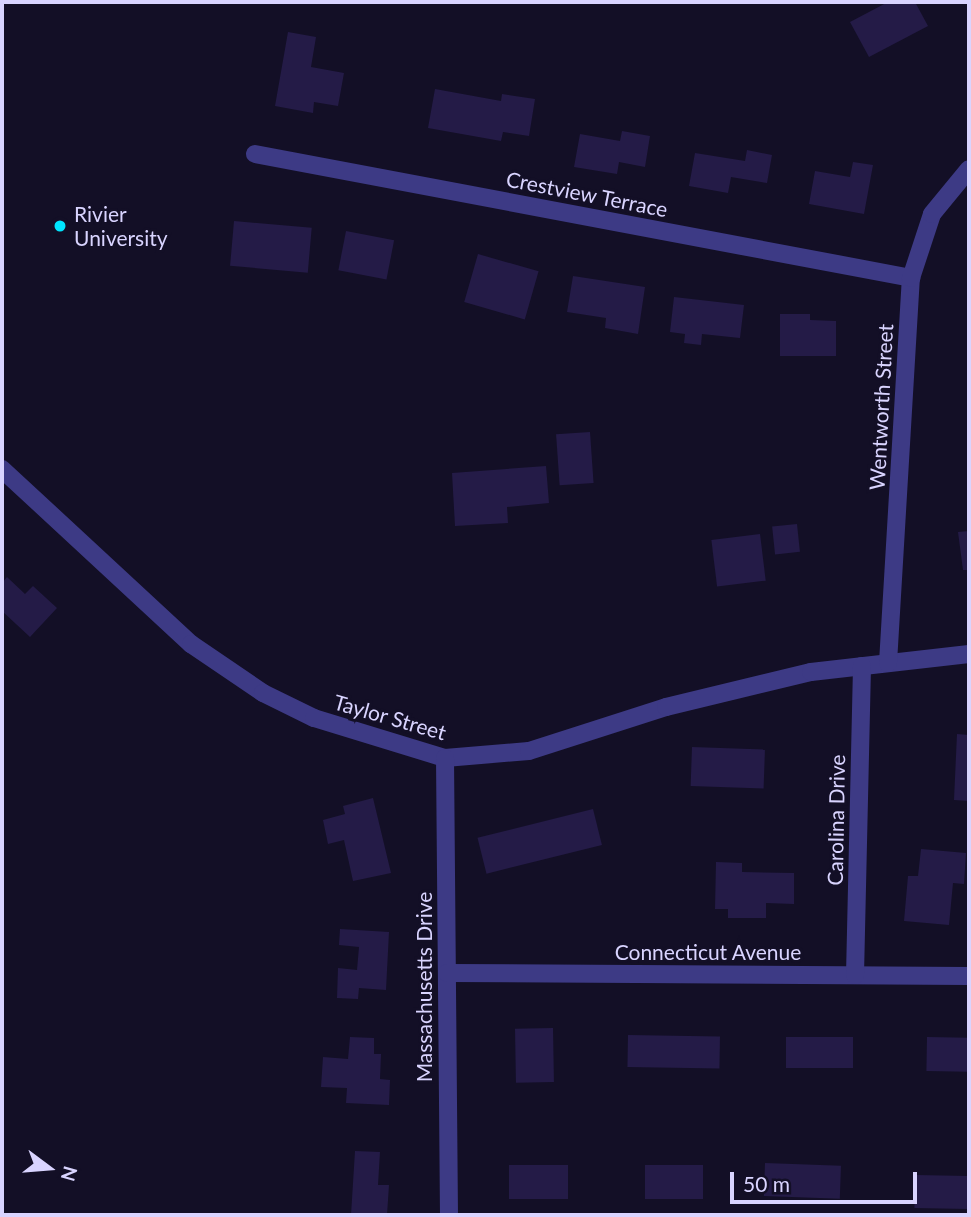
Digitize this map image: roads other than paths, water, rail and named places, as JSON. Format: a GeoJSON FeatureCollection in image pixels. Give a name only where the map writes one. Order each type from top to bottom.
{"type":"FeatureCollection","features":[{"type":"Feature","properties":{"kind":"street","name":"Crestview Terrace"},"geometry":{"type":"LineString","coordinates":[[255,154],[911,278]]}},
{"type":"Feature","properties":{"kind":"street","name":"Wentworth Street"},"geometry":{"type":"LineString","coordinates":[[888,663],[911,278],[932,214],[969,169]]}},
{"type":"Feature","properties":{"kind":"street","name":"Taylor Street"},"geometry":{"type":"LineString","coordinates":[[2,469],[191,644],[243,681],[314,718],[445,758],[529,751],[711,695],[811,672],[969,654]]}},
{"type":"Feature","properties":{"kind":"street","name":"Carolina Drive"},"geometry":{"type":"LineString","coordinates":[[855,975],[862,666]]}},
{"type":"Feature","properties":{"kind":"street","name":"Massachusetts Drive"},"geometry":{"type":"LineString","coordinates":[[445,758],[449,1215]]}},
{"type":"Feature","properties":{"kind":"street","name":"Connecticut Avenue"},"geometry":{"type":"LineString","coordinates":[[447,973],[969,976]]}},
{"type":"Feature","properties":{"kind":"place","name":"Rivier University"},"geometry":{"type":"Point","coordinates":[60,226]}}]}
